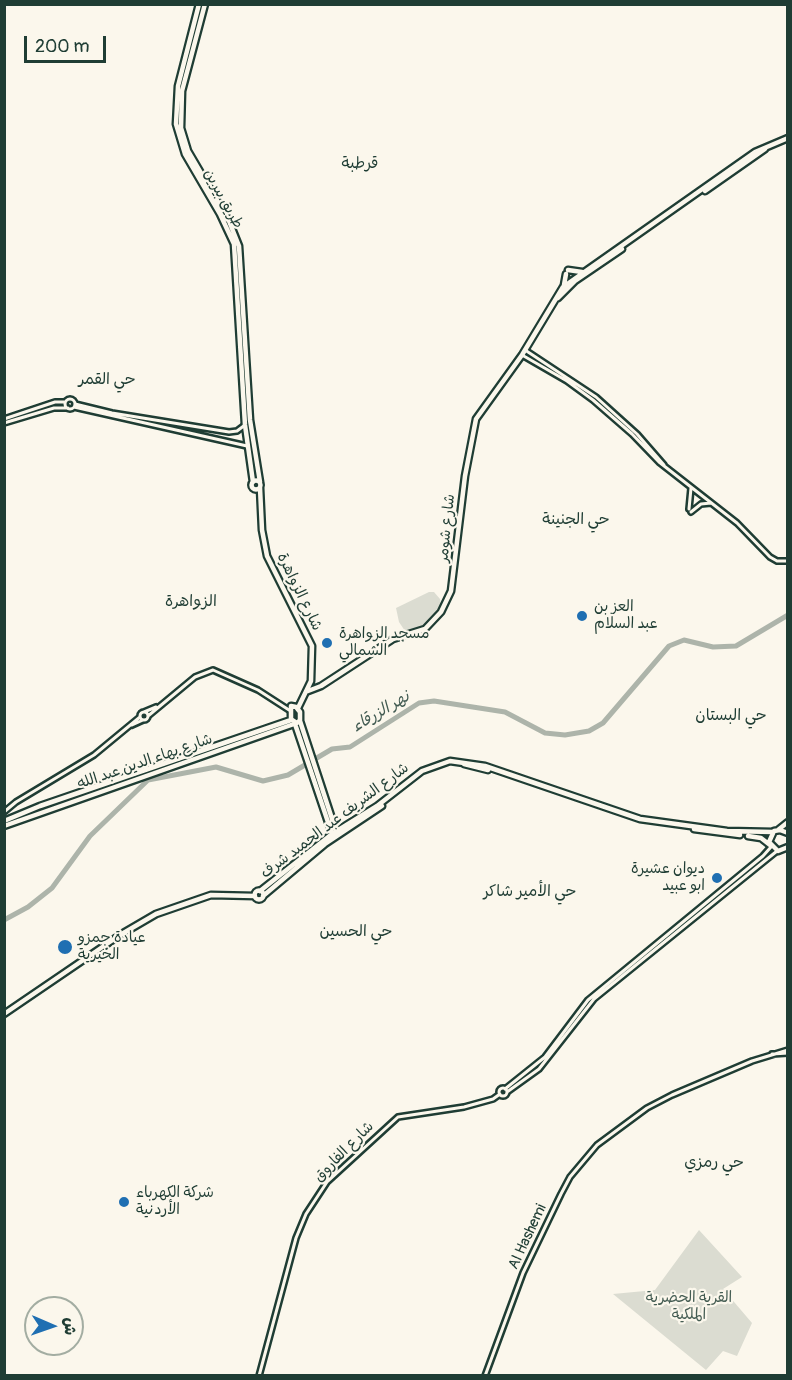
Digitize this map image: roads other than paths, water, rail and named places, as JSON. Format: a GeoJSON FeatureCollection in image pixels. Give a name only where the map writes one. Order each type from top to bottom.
{"type":"FeatureCollection","features":[{"type":"Feature","properties":{"kind":"main road","name":"طريق بيرين"},"geometry":{"type":"LineString","coordinates":[[199,4],[178,86],[176,124],[185,153],[234,244],[245,425],[253,482],[258,486]]}},
{"type":"Feature","properties":{"kind":"main road","name":"طريق بيرين"},"geometry":{"type":"LineString","coordinates":[[205,4],[182,91],[181,128],[188,151],[229,221],[239,246],[250,420],[258,486]]}},
{"type":"Feature","properties":{"kind":"main road","name":"شارع شومر"},"geometry":{"type":"LineString","coordinates":[[307,693],[393,639],[425,629],[444,607],[451,591],[465,476],[476,419],[523,352],[563,287],[755,152],[788,138]]}},
{"type":"Feature","properties":{"kind":"main road","name":"شارع شومر"},"geometry":{"type":"LineString","coordinates":[[549,309],[575,281],[772,145]]}},
{"type":"Feature","properties":{"kind":"main road"},"geometry":{"type":"LineString","coordinates":[[563,287],[567,272],[582,272]]}},
{"type":"Feature","properties":{"kind":"main road","name":"شارع الزواهرة"},"geometry":{"type":"LineString","coordinates":[[258,486],[267,556],[312,646],[312,672],[307,693]]}},
{"type":"Feature","properties":{"kind":"main road"},"geometry":{"type":"LineString","coordinates":[[293,707],[307,693]]}},
{"type":"Feature","properties":{"kind":"main road"},"geometry":{"type":"LineString","coordinates":[[293,707],[298,734],[306,748]]}},
{"type":"Feature","properties":{"kind":"main road"},"geometry":{"type":"LineString","coordinates":[[293,707],[295,722],[336,830],[325,844]]}},
{"type":"Feature","properties":{"kind":"main road","name":"شارع بهاء الدين عبد الله"},"geometry":{"type":"LineString","coordinates":[[4,826],[71,798],[284,728],[295,722]]}},
{"type":"Feature","properties":{"kind":"main road","name":"شارع بهاء الدين عبد الله"},"geometry":{"type":"LineString","coordinates":[[4,821],[295,722]]}},
{"type":"Feature","properties":{"kind":"main road"},"geometry":{"type":"LineString","coordinates":[[284,728],[298,734]]}},
{"type":"Feature","properties":{"kind":"main road","name":"شارع الشريف عبد الحميد شرف"},"geometry":{"type":"LineString","coordinates":[[258,894],[336,830],[369,814],[426,768],[456,760],[485,766],[640,819],[727,831],[788,833]]}},
{"type":"Feature","properties":{"kind":"main road","name":"شارع الشريف عبد الحميد شرف"},"geometry":{"type":"LineString","coordinates":[[258,894],[423,773],[443,765],[459,763],[489,770],[635,821],[758,837],[788,856]]}},
{"type":"Feature","properties":{"kind":"main road"},"geometry":{"type":"LineString","coordinates":[[771,846],[775,831],[788,822]]}},
{"type":"Feature","properties":{"kind":"main road"},"geometry":{"type":"LineString","coordinates":[[779,851],[788,847]]}},
{"type":"Feature","properties":{"kind":"main road"},"geometry":{"type":"LineString","coordinates":[[4,1014],[120,935],[156,914],[207,896],[258,894]]}},
{"type":"Feature","properties":{"kind":"street"},"geometry":{"type":"LineString","coordinates":[[523,352],[596,397],[639,436],[666,469],[712,503],[770,557],[777,561],[788,561]]}},
{"type":"Feature","properties":{"kind":"street"},"geometry":{"type":"LineString","coordinates":[[4,421],[55,402],[72,399],[74,406]]}},
{"type":"Feature","properties":{"kind":"street"},"geometry":{"type":"LineString","coordinates":[[65,402],[68,408]]}},
{"type":"Feature","properties":{"kind":"street"},"geometry":{"type":"LineString","coordinates":[[4,421],[54,408],[74,406],[248,446]]}},
{"type":"Feature","properties":{"kind":"street"},"geometry":{"type":"LineString","coordinates":[[88,411],[229,432],[245,425]]}},
{"type":"Feature","properties":{"kind":"street"},"geometry":{"type":"LineString","coordinates":[[87,418],[88,411]]}},
{"type":"Feature","properties":{"kind":"street"},"geometry":{"type":"LineString","coordinates":[[691,488],[690,510],[701,504],[712,503]]}},
{"type":"Feature","properties":{"kind":"street"},"geometry":{"type":"LineString","coordinates":[[4,812],[16,802],[94,755],[200,674],[213,670],[293,707]]}},
{"type":"Feature","properties":{"kind":"street"},"geometry":{"type":"LineString","coordinates":[[141,719],[144,712],[156,707]]}},
{"type":"Feature","properties":{"kind":"street"},"geometry":{"type":"LineString","coordinates":[[144,712],[148,716]]}},
{"type":"Feature","properties":{"kind":"street"},"geometry":{"type":"LineString","coordinates":[[620,975],[771,846]]}},
{"type":"Feature","properties":{"kind":"street"},"geometry":{"type":"LineString","coordinates":[[620,975],[779,851]]}},
{"type":"Feature","properties":{"kind":"street"},"geometry":{"type":"LineString","coordinates":[[728,885],[732,888]]}},
{"type":"Feature","properties":{"kind":"street","name":"شارع الفاروق"},"geometry":{"type":"LineString","coordinates":[[259,1376],[300,1227],[332,1176],[398,1118],[464,1107],[493,1099],[500,1094],[501,1089],[506,1090],[539,1064],[578,1011],[620,975]]}},
{"type":"Feature","properties":{"kind":"street","name":"Al Hashemi"},"geometry":{"type":"LineString","coordinates":[[485,1376],[523,1273],[570,1177],[597,1144],[672,1095],[772,1054],[788,1051]]}},
{"type":"Feature","properties":{"kind":"waterway","name":"نهر الزرقاء"},"geometry":{"type":"LineString","coordinates":[[4,920],[28,907],[52,888],[90,836],[148,780],[216,767],[263,781],[288,775],[332,749],[350,747],[419,703],[434,701],[505,712],[545,733],[565,735],[589,731],[603,723],[669,646],[684,640],[713,647],[736,646],[788,615]]}},
{"type":"Feature","properties":{"kind":"place","name":"العز بن عبد السلام"},"geometry":{"type":"Point","coordinates":[582,616]}},
{"type":"Feature","properties":{"kind":"place","name":"مسجد الزواهرة الشمالي"},"geometry":{"type":"Point","coordinates":[327,643]}},
{"type":"Feature","properties":{"kind":"place","name":"ديوان عشيرة ابو عبيد"},"geometry":{"type":"Point","coordinates":[717,878]}},
{"type":"Feature","properties":{"kind":"place","name":"عيادة جمزو الخيرية"},"geometry":{"type":"Point","coordinates":[65,947]}},
{"type":"Feature","properties":{"kind":"place","name":"شركة الكهرباء الأردنية"},"geometry":{"type":"Point","coordinates":[124,1202]}},
{"type":"Feature","properties":{"kind":"district","name":"قرطبة"},"geometry":{"type":"Point","coordinates":[360,164]}},
{"type":"Feature","properties":{"kind":"district","name":"حي القمر"},"geometry":{"type":"Point","coordinates":[107,380]}},
{"type":"Feature","properties":{"kind":"district","name":"حي الجنينة"},"geometry":{"type":"Point","coordinates":[576,520]}},
{"type":"Feature","properties":{"kind":"district","name":"الزواهرة"},"geometry":{"type":"Point","coordinates":[191,602]}},
{"type":"Feature","properties":{"kind":"district","name":"حي البستان"},"geometry":{"type":"Point","coordinates":[731,716]}},
{"type":"Feature","properties":{"kind":"district","name":"حي الأمير شاكر"},"geometry":{"type":"Point","coordinates":[530,892]}},
{"type":"Feature","properties":{"kind":"district","name":"حي الحسين"},"geometry":{"type":"Point","coordinates":[356,932]}},
{"type":"Feature","properties":{"kind":"district","name":"حي رمزي"},"geometry":{"type":"Point","coordinates":[714,1163]}},
{"type":"Feature","properties":{"kind":"park label","name":"القرية الحضرية الملكية"},"geometry":{"type":"Point","coordinates":[689,1306]}}]}
